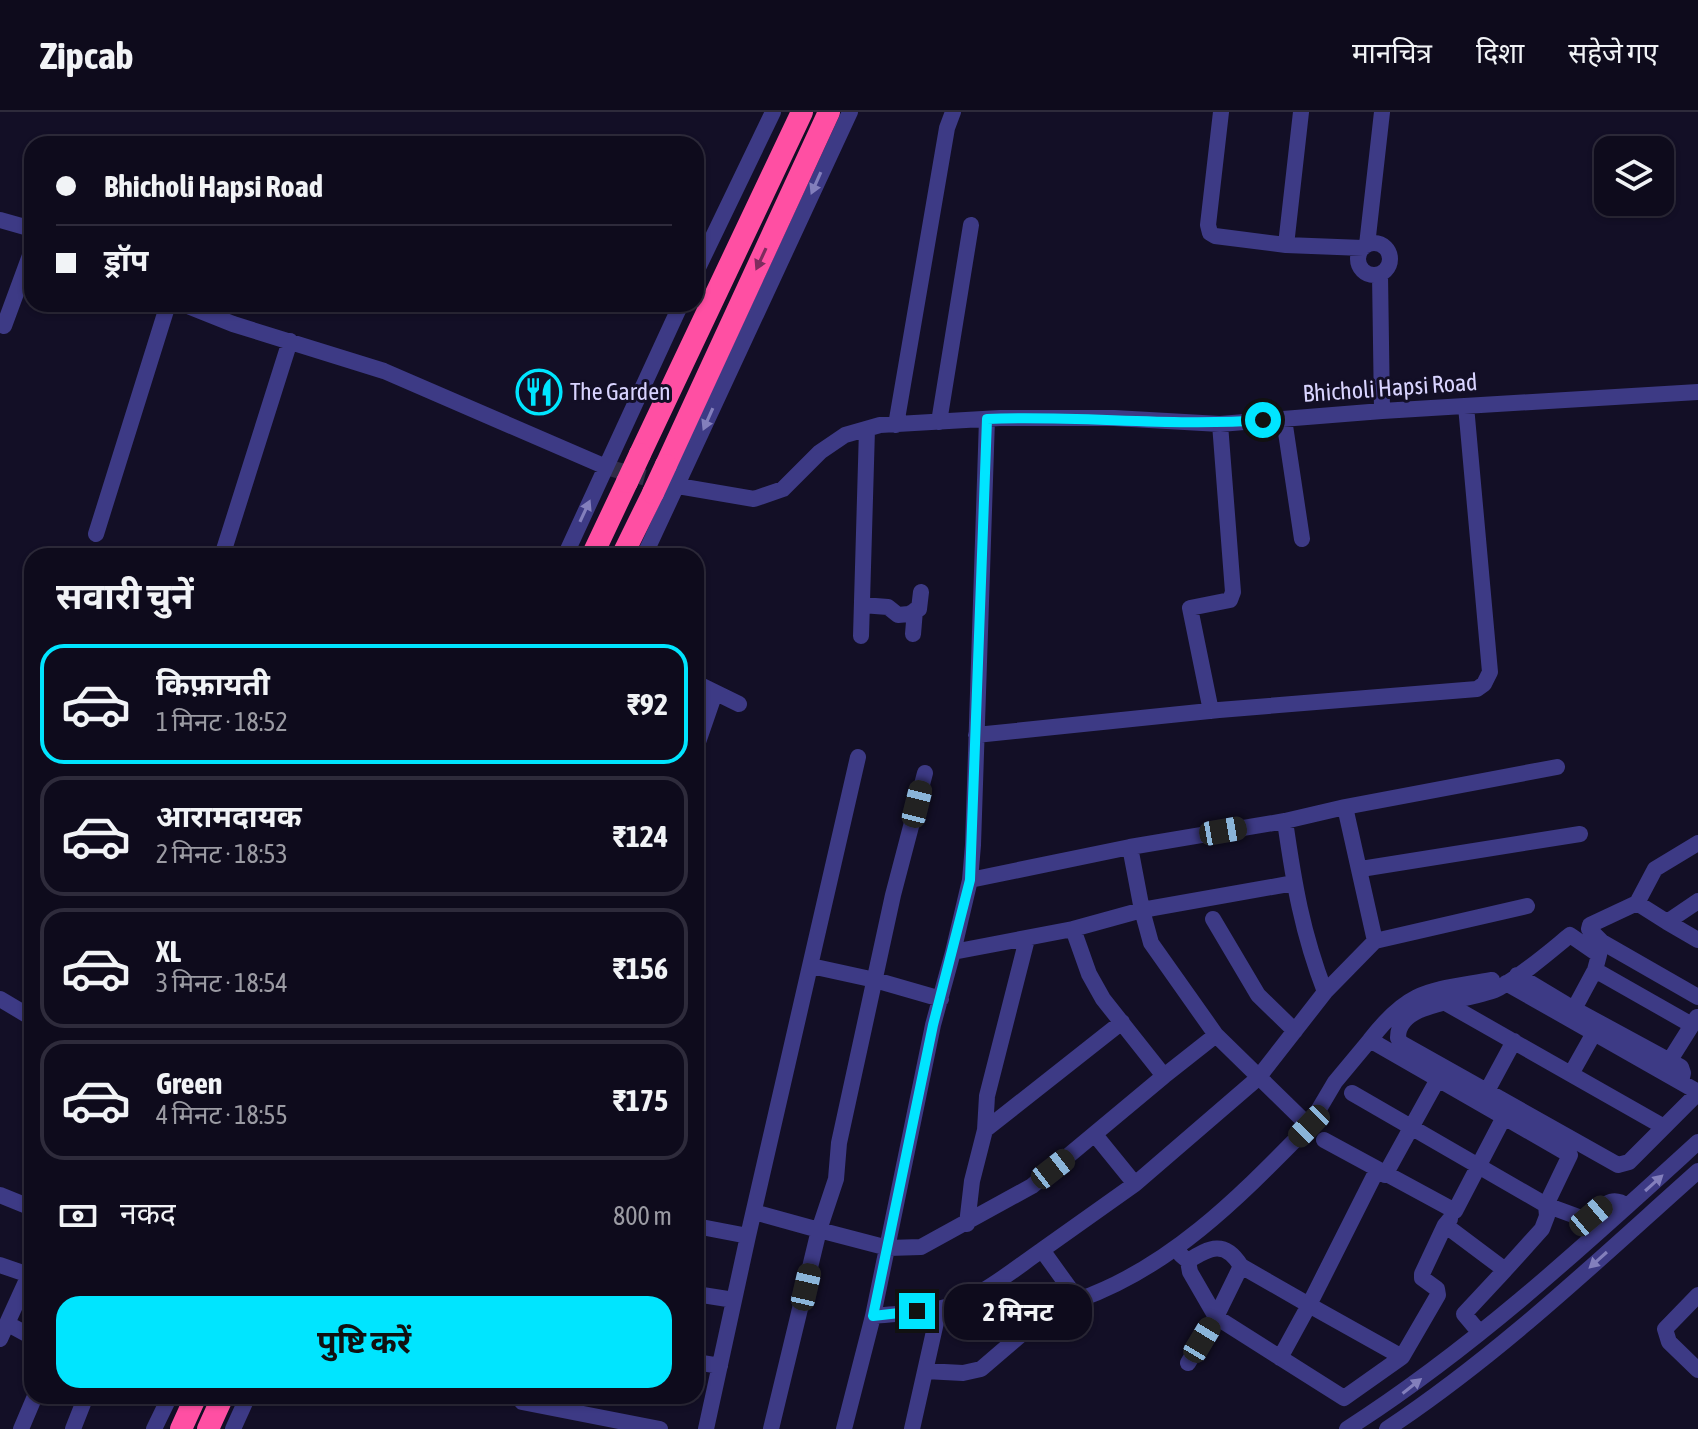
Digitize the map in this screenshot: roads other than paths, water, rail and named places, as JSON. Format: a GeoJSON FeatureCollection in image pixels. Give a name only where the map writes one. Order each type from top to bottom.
{"type":"FeatureCollection","features":[{"type":"Feature","properties":{"kind":"highway"},"geometry":{"type":"LineString","coordinates":[[596,548],[802,112]]}},
{"type":"Feature","properties":{"kind":"highway"},"geometry":{"type":"LineString","coordinates":[[626,548],[829,112]]}},
{"type":"Feature","properties":{"kind":"highway"},"geometry":{"type":"LineString","coordinates":[[181,1429],[192,1404]]}},
{"type":"Feature","properties":{"kind":"highway"},"geometry":{"type":"LineString","coordinates":[[208,1429],[219,1404]]}},
{"type":"Feature","properties":{"kind":"street"},"geometry":{"type":"LineString","coordinates":[[704,255],[773,112]]}},
{"type":"Feature","properties":{"kind":"street"},"geometry":{"type":"LineString","coordinates":[[648,548],[850,112]]}},
{"type":"Feature","properties":{"kind":"street"},"geometry":{"type":"LineString","coordinates":[[896,425],[947,128],[953,112]]}},
{"type":"Feature","properties":{"kind":"street"},"geometry":{"type":"LineString","coordinates":[[1221,112],[1208,225],[1210,233],[1286,245],[1382,245],[1389,253],[1388,267],[1380,274],[1382,411]]}},
{"type":"Feature","properties":{"kind":"street"},"geometry":{"type":"LineString","coordinates":[[1286,245],[1301,112]]}},
{"type":"Feature","properties":{"kind":"street"},"geometry":{"type":"LineString","coordinates":[[1365,246],[1382,112]]}},
{"type":"Feature","properties":{"kind":"street"},"geometry":{"type":"LineString","coordinates":[[0,220],[24,227]]}},
{"type":"Feature","properties":{"kind":"street"},"geometry":{"type":"LineString","coordinates":[[939,422],[971,225]]}},
{"type":"Feature","properties":{"kind":"street"},"geometry":{"type":"LineString","coordinates":[[4,326],[24,272]]}},
{"type":"Feature","properties":{"kind":"street"},"geometry":{"type":"LineString","coordinates":[[96,534],[165,312]]}},
{"type":"Feature","properties":{"kind":"street"},"geometry":{"type":"LineString","coordinates":[[206,312],[384,371],[606,467]]}},
{"type":"Feature","properties":{"kind":"street"},"geometry":{"type":"LineString","coordinates":[[569,548],[677,312]]}},
{"type":"Feature","properties":{"kind":"street"},"geometry":{"type":"LineString","coordinates":[[225,548],[290,341]]}},
{"type":"Feature","properties":{"kind":"street","name":"Bhicholi Hapsi Road"},"geometry":{"type":"LineString","coordinates":[[678,486],[754,499],[783,489],[820,452],[845,435],[896,425],[987,419],[1114,418],[1220,424],[1698,392]]}},
{"type":"Feature","properties":{"kind":"street"},"geometry":{"type":"LineString","coordinates":[[976,735],[1211,711],[1477,689],[1484,684],[1490,672],[1466,406]]}},
{"type":"Feature","properties":{"kind":"street"},"geometry":{"type":"LineString","coordinates":[[844,1429],[888,1248],[933,1025],[970,880],[987,419]]}},
{"type":"Feature","properties":{"kind":"street"},"geometry":{"type":"LineString","coordinates":[[1284,419],[1302,539]]}},
{"type":"Feature","properties":{"kind":"street"},"geometry":{"type":"LineString","coordinates":[[1211,711],[1190,608],[1230,600],[1233,592],[1220,424]]}},
{"type":"Feature","properties":{"kind":"street"},"geometry":{"type":"LineString","coordinates":[[861,636],[867,429]]}},
{"type":"Feature","properties":{"kind":"street"},"geometry":{"type":"LineString","coordinates":[[862,605],[888,607],[898,615],[909,614],[919,609],[921,592]]}},
{"type":"Feature","properties":{"kind":"street"},"geometry":{"type":"LineString","coordinates":[[913,634],[915,610]]}},
{"type":"Feature","properties":{"kind":"street"},"geometry":{"type":"LineString","coordinates":[[704,687],[739,704]]}},
{"type":"Feature","properties":{"kind":"street"},"geometry":{"type":"LineString","coordinates":[[704,725],[715,693]]}},
{"type":"Feature","properties":{"kind":"street"},"geometry":{"type":"LineString","coordinates":[[706,1429],[858,757]]}},
{"type":"Feature","properties":{"kind":"street"},"geometry":{"type":"LineString","coordinates":[[970,880],[1557,767]]}},
{"type":"Feature","properties":{"kind":"street"},"geometry":{"type":"LineString","coordinates":[[771,1429],[819,1230],[836,1179],[839,1143],[925,773]]}},
{"type":"Feature","properties":{"kind":"street"},"geometry":{"type":"LineString","coordinates":[[1345,807],[1375,941]]}},
{"type":"Feature","properties":{"kind":"street"},"geometry":{"type":"LineString","coordinates":[[1285,821],[1307,947],[1325,992]]}},
{"type":"Feature","properties":{"kind":"street"},"geometry":{"type":"LineString","coordinates":[[1361,869],[1580,834]]}},
{"type":"Feature","properties":{"kind":"street"},"geometry":{"type":"LineString","coordinates":[[1698,843],[1655,869],[1637,903],[1590,925],[1592,934],[1698,997]]}},
{"type":"Feature","properties":{"kind":"street"},"geometry":{"type":"LineString","coordinates":[[1130,847],[1151,943],[1216,1035],[1309,1126]]}},
{"type":"Feature","properties":{"kind":"street"},"geometry":{"type":"LineString","coordinates":[[953,952],[1073,929],[1142,910],[1294,883]]}},
{"type":"Feature","properties":{"kind":"street"},"geometry":{"type":"LineString","coordinates":[[1667,922],[1698,901]]}},
{"type":"Feature","properties":{"kind":"street"},"geometry":{"type":"LineString","coordinates":[[1637,903],[1698,940]]}},
{"type":"Feature","properties":{"kind":"street"},"geometry":{"type":"LineString","coordinates":[[873,1316],[939,1309],[974,1295],[1135,1184],[1258,1078],[1325,992],[1375,941],[1527,906]]}},
{"type":"Feature","properties":{"kind":"street"},"geometry":{"type":"LineString","coordinates":[[1213,919],[1258,995],[1295,1031]]}},
{"type":"Feature","properties":{"kind":"street"},"geometry":{"type":"LineString","coordinates":[[1073,929],[1089,974],[1164,1076]]}},
{"type":"Feature","properties":{"kind":"street"},"geometry":{"type":"LineString","coordinates":[[925,1371],[963,1373],[981,1369],[1045,1314],[1113,1287],[1173,1249],[1236,1201],[1309,1126],[1335,1082],[1389,1015],[1408,1000],[1438,989],[1505,979],[1574,1009],[1667,1066],[1681,1082],[1698,1092],[1629,1162],[1618,1165],[1401,1043],[1398,1038],[1400,1027],[1417,1012],[1485,993],[1505,979],[1570,935],[1599,955],[1595,970],[1574,1009]]}},
{"type":"Feature","properties":{"kind":"street"},"geometry":{"type":"LineString","coordinates":[[967,1224],[972,1181],[985,1130],[987,1096],[1027,939]]}},
{"type":"Feature","properties":{"kind":"street"},"geometry":{"type":"LineString","coordinates":[[811,966],[941,999]]}},
{"type":"Feature","properties":{"kind":"street"},"geometry":{"type":"LineString","coordinates":[[1595,970],[1694,1020],[1667,1066]]}},
{"type":"Feature","properties":{"kind":"street"},"geometry":{"type":"LineString","coordinates":[[1505,979],[1594,1033],[1667,1066]]}},
{"type":"Feature","properties":{"kind":"street"},"geometry":{"type":"LineString","coordinates":[[0,999],[24,1013]]}},
{"type":"Feature","properties":{"kind":"street"},"geometry":{"type":"LineString","coordinates":[[1444,1002],[1664,1127]]}},
{"type":"Feature","properties":{"kind":"street"},"geometry":{"type":"LineString","coordinates":[[985,1130],[1122,1022]]}},
{"type":"Feature","properties":{"kind":"street"},"geometry":{"type":"LineString","coordinates":[[1571,1074],[1594,1033]]}},
{"type":"Feature","properties":{"kind":"street"},"geometry":{"type":"LineString","coordinates":[[754,1212],[888,1248],[921,1247],[1032,1186],[1216,1035]]}},
{"type":"Feature","properties":{"kind":"street"},"geometry":{"type":"LineString","coordinates":[[1370,1040],[1570,1155],[1546,1205],[1547,1216],[1542,1229],[1464,1314],[1480,1333]]}},
{"type":"Feature","properties":{"kind":"street"},"geometry":{"type":"LineString","coordinates":[[1487,1091],[1514,1041]]}},
{"type":"Feature","properties":{"kind":"street"},"geometry":{"type":"LineString","coordinates":[[1280,1358],[1381,1173],[1438,1079]]}},
{"type":"Feature","properties":{"kind":"street"},"geometry":{"type":"LineString","coordinates":[[1352,1093],[1546,1205],[1584,1219],[1608,1201],[1614,1200],[1627,1206]]}},
{"type":"Feature","properties":{"kind":"street"},"geometry":{"type":"LineString","coordinates":[[1173,1249],[1188,1261],[1190,1272],[1216,1317],[1344,1398],[1402,1357],[1438,1295],[1437,1289],[1422,1278],[1422,1274],[1504,1117]]}},
{"type":"Feature","properties":{"kind":"street"},"geometry":{"type":"LineString","coordinates":[[1096,1136],[1135,1184]]}},
{"type":"Feature","properties":{"kind":"street"},"geometry":{"type":"LineString","coordinates":[[1324,1140],[1455,1211]]}},
{"type":"Feature","properties":{"kind":"street"},"geometry":{"type":"LineString","coordinates":[[1347,1429],[1401,1394],[1537,1287],[1698,1142]]}},
{"type":"Feature","properties":{"kind":"street"},"geometry":{"type":"LineString","coordinates":[[1387,1429],[1496,1351],[1698,1171]]}},
{"type":"Feature","properties":{"kind":"street"},"geometry":{"type":"LineString","coordinates":[[0,1195],[24,1205]]}},
{"type":"Feature","properties":{"kind":"street"},"geometry":{"type":"LineString","coordinates":[[1445,1225],[1505,1270]]}},
{"type":"Feature","properties":{"kind":"street"},"geometry":{"type":"LineString","coordinates":[[704,1228],[748,1236]]}},
{"type":"Feature","properties":{"kind":"street"},"geometry":{"type":"LineString","coordinates":[[1188,1261],[1208,1248],[1225,1249],[1235,1256],[1241,1266],[1402,1357]]}},
{"type":"Feature","properties":{"kind":"street"},"geometry":{"type":"LineString","coordinates":[[1042,1250],[1078,1300]]}},
{"type":"Feature","properties":{"kind":"street"},"geometry":{"type":"LineString","coordinates":[[0,1265],[24,1274]]}},
{"type":"Feature","properties":{"kind":"street"},"geometry":{"type":"LineString","coordinates":[[1188,1363],[1216,1317],[1241,1266]]}},
{"type":"Feature","properties":{"kind":"street"},"geometry":{"type":"LineString","coordinates":[[0,1339],[24,1291]]}},
{"type":"Feature","properties":{"kind":"street"},"geometry":{"type":"LineString","coordinates":[[704,1295],[734,1300]]}},
{"type":"Feature","properties":{"kind":"street"},"geometry":{"type":"LineString","coordinates":[[1698,1295],[1665,1329],[1669,1342],[1698,1370]]}},
{"type":"Feature","properties":{"kind":"street"},"geometry":{"type":"LineString","coordinates":[[912,1429],[939,1309]]}},
{"type":"Feature","properties":{"kind":"street"},"geometry":{"type":"LineString","coordinates":[[8,1324],[24,1333]]}},
{"type":"Feature","properties":{"kind":"street"},"geometry":{"type":"LineString","coordinates":[[704,1363],[720,1366]]}},
{"type":"Feature","properties":{"kind":"street"},"geometry":{"type":"LineString","coordinates":[[21,1429],[32,1404]]}},
{"type":"Feature","properties":{"kind":"street"},"geometry":{"type":"LineString","coordinates":[[73,1429],[83,1404]]}},
{"type":"Feature","properties":{"kind":"street"},"geometry":{"type":"LineString","coordinates":[[154,1429],[166,1404]]}},
{"type":"Feature","properties":{"kind":"street"},"geometry":{"type":"LineString","coordinates":[[233,1429],[244,1404]]}},
{"type":"Feature","properties":{"kind":"street"},"geometry":{"type":"LineString","coordinates":[[531,1404],[637,1427],[660,1429]]}},
{"type":"Feature","properties":{"kind":"tunnel"},"geometry":{"type":"LineString","coordinates":[[606,467],[669,484]]}},
{"type":"Feature","properties":{"kind":"place","name":"The Garden"},"geometry":{"type":"Point","coordinates":[539,392]}}]}
